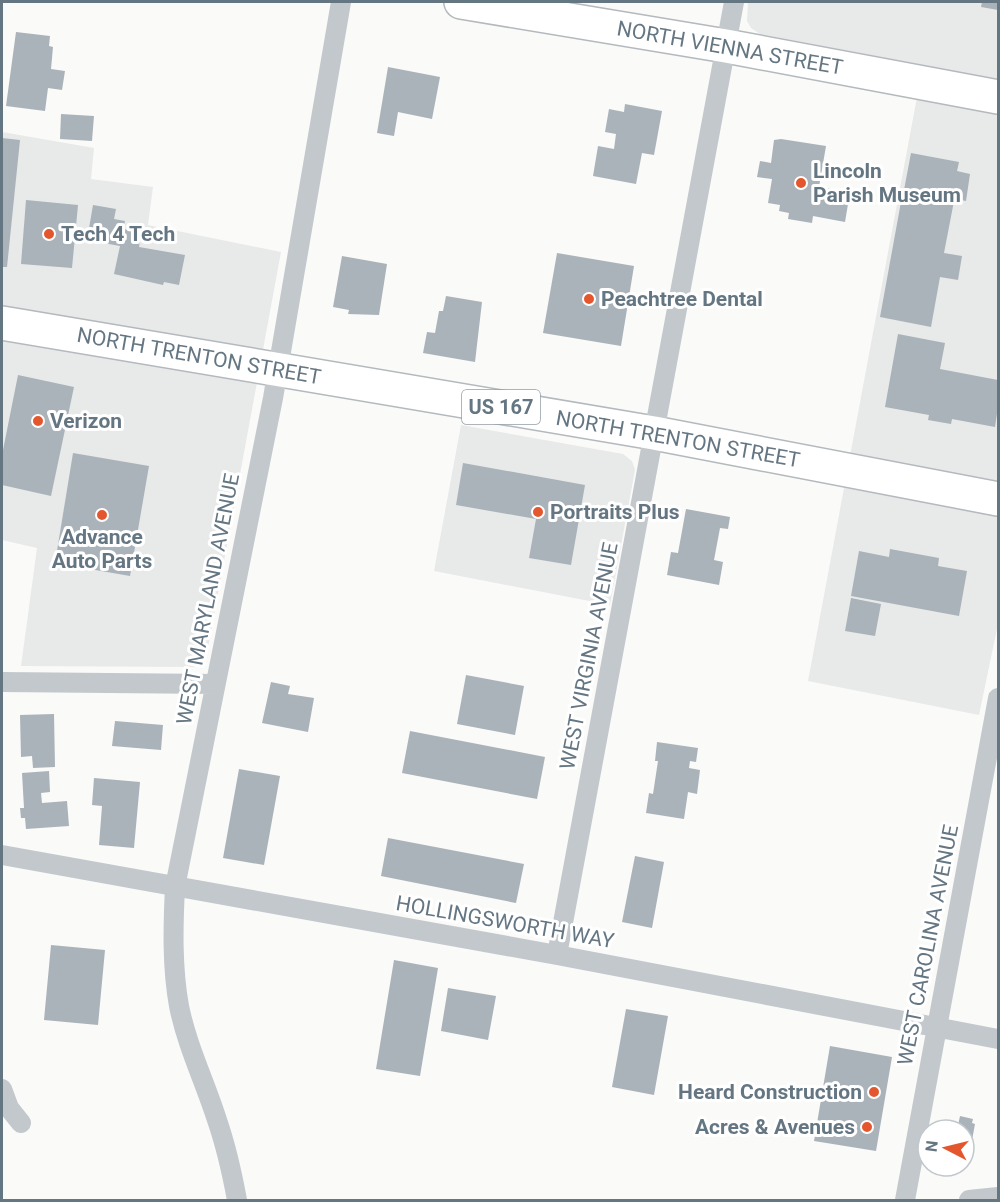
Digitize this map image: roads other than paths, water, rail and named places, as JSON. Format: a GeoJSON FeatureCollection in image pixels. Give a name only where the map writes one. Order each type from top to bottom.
{"type":"FeatureCollection","features":[{"type":"Feature","properties":{"kind":"highway","name":"NORTH VIENNA STREET"},"geometry":{"type":"LineString","coordinates":[[461,2],[726,46],[999,97]]}},
{"type":"Feature","properties":{"kind":"highway","name":"NORTH TRENTON STREET"},"geometry":{"type":"LineString","coordinates":[[2,323],[654,433],[999,499]]}},
{"type":"Feature","properties":{"kind":"street","name":"WEST MARYLAND AVENUE"},"geometry":{"type":"LineString","coordinates":[[237,1200],[232,1170],[217,1119],[193,1059],[180,1007],[174,963],[175,887],[278,371],[341,2]]}},
{"type":"Feature","properties":{"kind":"street","name":"WEST VIRGINIA AVENUE"},"geometry":{"type":"LineString","coordinates":[[557,955],[734,2]]}},
{"type":"Feature","properties":{"kind":"street"},"geometry":{"type":"LineString","coordinates":[[2,682],[215,684]]}},
{"type":"Feature","properties":{"kind":"street","name":"WEST CAROLINA AVENUE"},"geometry":{"type":"LineString","coordinates":[[905,1200],[999,698]]}},
{"type":"Feature","properties":{"kind":"street","name":"HOLLINGSWORTH WAY"},"geometry":{"type":"LineString","coordinates":[[2,855],[557,955],[999,1039]]}},
{"type":"Feature","properties":{"kind":"street"},"geometry":{"type":"LineString","coordinates":[[2,1089],[9,1108],[21,1123]]}},
{"type":"Feature","properties":{"kind":"street"},"geometry":{"type":"LineString","coordinates":[[969,1200],[999,1197]]}},
{"type":"Feature","properties":{"kind":"place","name":"Lincoln Parish Museum"},"geometry":{"type":"Point","coordinates":[801,183]}},
{"type":"Feature","properties":{"kind":"place","name":"Tech 4 Tech"},"geometry":{"type":"Point","coordinates":[49,234]}},
{"type":"Feature","properties":{"kind":"place","name":"Peachtree Dental"},"geometry":{"type":"Point","coordinates":[589,299]}},
{"type":"Feature","properties":{"kind":"place","name":"Verizon"},"geometry":{"type":"Point","coordinates":[38,421]}},
{"type":"Feature","properties":{"kind":"place","name":"Portraits Plus"},"geometry":{"type":"Point","coordinates":[538,512]}},
{"type":"Feature","properties":{"kind":"place","name":"Advance Auto Parts"},"geometry":{"type":"Point","coordinates":[102,515]}},
{"type":"Feature","properties":{"kind":"place","name":"Heard Construction"},"geometry":{"type":"Point","coordinates":[874,1092]}},
{"type":"Feature","properties":{"kind":"place","name":"Acres & Avenues"},"geometry":{"type":"Point","coordinates":[867,1127]}}]}
